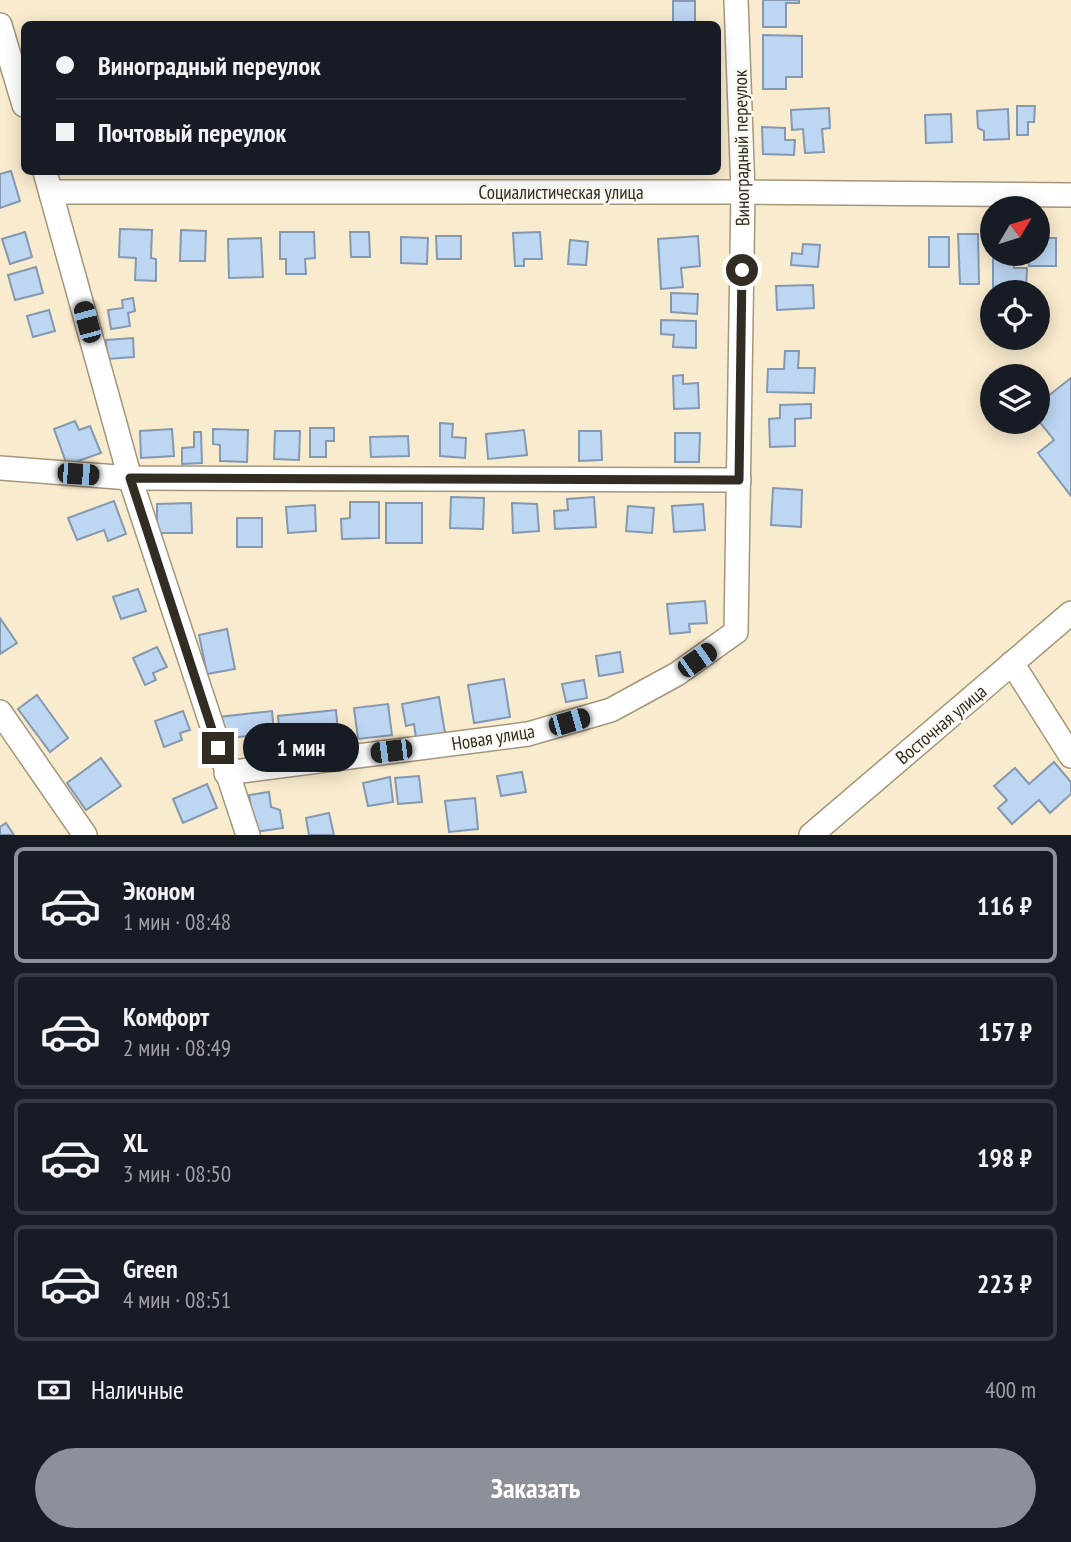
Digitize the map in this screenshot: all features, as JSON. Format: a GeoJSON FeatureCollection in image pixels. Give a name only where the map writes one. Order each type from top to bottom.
{"type":"FeatureCollection","features":[{"type":"Feature","properties":{"kind":"street","name":"Виноградный переулок"},"geometry":{"type":"LineString","coordinates":[[736,0],[743,192],[736,632]]}},
{"type":"Feature","properties":{"kind":"street"},"geometry":{"type":"LineString","coordinates":[[0,25],[21,95]]}},
{"type":"Feature","properties":{"kind":"street","name":"Социалистическая улица"},"geometry":{"type":"LineString","coordinates":[[48,182],[1071,195]]}},
{"type":"Feature","properties":{"kind":"street"},"geometry":{"type":"LineString","coordinates":[[48,182],[130,478],[248,835]]}},
{"type":"Feature","properties":{"kind":"street"},"geometry":{"type":"LineString","coordinates":[[0,468],[130,478],[739,480]]}},
{"type":"Feature","properties":{"kind":"street","name":"Восточная улица"},"geometry":{"type":"LineString","coordinates":[[811,835],[1071,613]]}},
{"type":"Feature","properties":{"kind":"street","name":"Новая улица"},"geometry":{"type":"LineString","coordinates":[[226,773],[528,734],[611,710],[677,674],[736,632]]}},
{"type":"Feature","properties":{"kind":"street"},"geometry":{"type":"LineString","coordinates":[[1012,663],[1071,756]]}},
{"type":"Feature","properties":{"kind":"street"},"geometry":{"type":"LineString","coordinates":[[0,712],[85,835]]}},
{"type":"Feature","properties":{"kind":"building"},"geometry":{"type":"Polygon","coordinates":[[[763,0],[799,0],[799,3],[786,3],[786,27],[763,27],[763,0]]]}},
{"type":"Feature","properties":{"kind":"building"},"geometry":{"type":"Polygon","coordinates":[[[673,1],[695,1],[695,21],[673,21],[673,1]]]}},
{"type":"Feature","properties":{"kind":"building"},"geometry":{"type":"Polygon","coordinates":[[[763,35],[802,36],[802,77],[786,77],[786,89],[763,89],[763,35]]]}},
{"type":"Feature","properties":{"kind":"building"},"geometry":{"type":"Polygon","coordinates":[[[1017,106],[1035,106],[1034,122],[1028,122],[1028,135],[1017,135],[1017,106]]]}},
{"type":"Feature","properties":{"kind":"building"},"geometry":{"type":"Polygon","coordinates":[[[829,108],[830,128],[822,129],[824,152],[805,153],[803,129],[792,130],[791,110],[829,108]]]}},
{"type":"Feature","properties":{"kind":"building"},"geometry":{"type":"Polygon","coordinates":[[[1008,109],[1009,139],[984,140],[984,131],[978,128],[977,111],[1008,109]]]}},
{"type":"Feature","properties":{"kind":"building"},"geometry":{"type":"Polygon","coordinates":[[[951,114],[952,142],[926,143],[925,115],[951,114]]]}},
{"type":"Feature","properties":{"kind":"building"},"geometry":{"type":"Polygon","coordinates":[[[762,127],[785,128],[785,140],[795,140],[794,155],[763,154],[762,127]]]}},
{"type":"Feature","properties":{"kind":"building"},"geometry":{"type":"Polygon","coordinates":[[[11,171],[20,201],[0,208],[0,174],[11,171]]]}},
{"type":"Feature","properties":{"kind":"building"},"geometry":{"type":"Polygon","coordinates":[[[120,229],[152,230],[151,258],[156,259],[156,281],[135,280],[136,258],[119,257],[120,229]]]}},
{"type":"Feature","properties":{"kind":"building"},"geometry":{"type":"Polygon","coordinates":[[[181,230],[206,231],[205,261],[180,261],[181,230]]]}},
{"type":"Feature","properties":{"kind":"building"},"geometry":{"type":"Polygon","coordinates":[[[25,232],[32,257],[10,264],[2,239],[25,232]]]}},
{"type":"Feature","properties":{"kind":"building"},"geometry":{"type":"Polygon","coordinates":[[[280,232],[314,232],[315,258],[305,259],[306,274],[286,274],[286,259],[280,259],[280,232]]]}},
{"type":"Feature","properties":{"kind":"building"},"geometry":{"type":"Polygon","coordinates":[[[350,232],[369,232],[370,257],[351,257],[350,232]]]}},
{"type":"Feature","properties":{"kind":"building"},"geometry":{"type":"Polygon","coordinates":[[[540,232],[542,259],[524,259],[524,266],[515,266],[513,233],[540,232]]]}},
{"type":"Feature","properties":{"kind":"building"},"geometry":{"type":"Polygon","coordinates":[[[958,234],[978,234],[979,284],[960,284],[958,234]]]}},
{"type":"Feature","properties":{"kind":"building"},"geometry":{"type":"Polygon","coordinates":[[[436,236],[461,236],[461,259],[437,259],[436,236]]]}},
{"type":"Feature","properties":{"kind":"building"},"geometry":{"type":"Polygon","coordinates":[[[698,236],[700,266],[681,268],[683,287],[661,289],[658,239],[698,236]]]}},
{"type":"Feature","properties":{"kind":"building"},"geometry":{"type":"Polygon","coordinates":[[[401,237],[428,238],[427,264],[401,263],[401,237]]]}},
{"type":"Feature","properties":{"kind":"building"},"geometry":{"type":"Polygon","coordinates":[[[929,237],[949,237],[949,267],[929,267],[929,237]]]}},
{"type":"Feature","properties":{"kind":"building"},"geometry":{"type":"Polygon","coordinates":[[[261,238],[263,277],[229,278],[228,239],[261,238]]]}},
{"type":"Feature","properties":{"kind":"building"},"geometry":{"type":"Polygon","coordinates":[[[1050,238],[1056,238],[1056,266],[1050,266],[1050,238]]]}},
{"type":"Feature","properties":{"kind":"building"},"geometry":{"type":"Polygon","coordinates":[[[570,240],[588,242],[586,265],[568,264],[570,240]]]}},
{"type":"Feature","properties":{"kind":"building"},"geometry":{"type":"Polygon","coordinates":[[[803,244],[820,245],[818,267],[791,265],[792,253],[802,254],[803,244]]]}},
{"type":"Feature","properties":{"kind":"building"},"geometry":{"type":"Polygon","coordinates":[[[993,266],[1027,268],[1026,280],[993,280],[993,266]]]}},
{"type":"Feature","properties":{"kind":"building"},"geometry":{"type":"Polygon","coordinates":[[[36,267],[43,293],[15,300],[8,275],[36,267]]]}},
{"type":"Feature","properties":{"kind":"building"},"geometry":{"type":"Polygon","coordinates":[[[813,285],[814,308],[777,310],[776,286],[813,285]]]}},
{"type":"Feature","properties":{"kind":"building"},"geometry":{"type":"Polygon","coordinates":[[[671,293],[698,294],[697,314],[671,312],[671,293]]]}},
{"type":"Feature","properties":{"kind":"building"},"geometry":{"type":"Polygon","coordinates":[[[133,298],[135,311],[128,313],[130,326],[111,329],[108,310],[123,308],[122,300],[133,298]]]}},
{"type":"Feature","properties":{"kind":"building"},"geometry":{"type":"Polygon","coordinates":[[[49,310],[55,331],[33,337],[27,316],[49,310]]]}},
{"type":"Feature","properties":{"kind":"building"},"geometry":{"type":"Polygon","coordinates":[[[661,320],[696,321],[696,348],[673,347],[674,335],[661,334],[661,320]]]}},
{"type":"Feature","properties":{"kind":"building"},"geometry":{"type":"Polygon","coordinates":[[[133,338],[134,357],[107,359],[106,340],[133,338]]]}},
{"type":"Feature","properties":{"kind":"building"},"geometry":{"type":"Polygon","coordinates":[[[785,351],[799,351],[798,368],[815,368],[814,393],[767,392],[768,369],[784,369],[785,351]]]}},
{"type":"Feature","properties":{"kind":"building"},"geometry":{"type":"Polygon","coordinates":[[[683,375],[683,384],[698,383],[699,408],[674,409],[673,376],[683,375]]]}},
{"type":"Feature","properties":{"kind":"building"},"geometry":{"type":"Polygon","coordinates":[[[1071,378],[1071,496],[1038,453],[1054,440],[1049,434],[1050,395],[1071,378]]]}},
{"type":"Feature","properties":{"kind":"building"},"geometry":{"type":"Polygon","coordinates":[[[811,404],[811,418],[795,419],[795,446],[770,447],[769,419],[780,418],[780,405],[811,404]]]}},
{"type":"Feature","properties":{"kind":"building"},"geometry":{"type":"Polygon","coordinates":[[[75,421],[79,430],[90,426],[101,453],[67,465],[54,429],[75,421]]]}},
{"type":"Feature","properties":{"kind":"building"},"geometry":{"type":"Polygon","coordinates":[[[440,423],[453,424],[452,437],[466,438],[465,458],[440,456],[440,423]]]}},
{"type":"Feature","properties":{"kind":"building"},"geometry":{"type":"Polygon","coordinates":[[[310,428],[334,428],[334,441],[326,441],[326,457],[310,457],[310,428]]]}},
{"type":"Feature","properties":{"kind":"building"},"geometry":{"type":"Polygon","coordinates":[[[172,429],[174,456],[141,458],[140,431],[172,429]]]}},
{"type":"Feature","properties":{"kind":"building"},"geometry":{"type":"Polygon","coordinates":[[[213,429],[248,430],[247,462],[220,461],[220,445],[213,444],[213,429]]]}},
{"type":"Feature","properties":{"kind":"building"},"geometry":{"type":"Polygon","coordinates":[[[524,430],[527,455],[488,459],[486,434],[524,430]]]}},
{"type":"Feature","properties":{"kind":"building"},"geometry":{"type":"Polygon","coordinates":[[[275,431],[300,431],[299,460],[274,459],[275,431]]]}},
{"type":"Feature","properties":{"kind":"building"},"geometry":{"type":"Polygon","coordinates":[[[579,431],[601,431],[602,460],[579,461],[579,431]]]}},
{"type":"Feature","properties":{"kind":"building"},"geometry":{"type":"Polygon","coordinates":[[[194,432],[201,432],[202,463],[182,464],[182,448],[194,447],[194,432]]]}},
{"type":"Feature","properties":{"kind":"building"},"geometry":{"type":"Polygon","coordinates":[[[675,433],[700,433],[699,462],[675,462],[675,433]]]}},
{"type":"Feature","properties":{"kind":"building"},"geometry":{"type":"Polygon","coordinates":[[[408,436],[409,456],[371,457],[370,437],[408,436]]]}},
{"type":"Feature","properties":{"kind":"building"},"geometry":{"type":"Polygon","coordinates":[[[773,488],[802,490],[801,527],[771,525],[773,488]]]}},
{"type":"Feature","properties":{"kind":"building"},"geometry":{"type":"Polygon","coordinates":[[[451,497],[484,498],[483,529],[450,528],[451,497]]]}},
{"type":"Feature","properties":{"kind":"building"},"geometry":{"type":"Polygon","coordinates":[[[594,497],[596,527],[555,529],[554,511],[568,510],[567,499],[594,497]]]}},
{"type":"Feature","properties":{"kind":"building"},"geometry":{"type":"Polygon","coordinates":[[[114,501],[126,534],[108,541],[104,530],[77,540],[68,518],[114,501]]]}},
{"type":"Feature","properties":{"kind":"building"},"geometry":{"type":"Polygon","coordinates":[[[350,502],[379,502],[379,538],[342,539],[341,519],[350,518],[350,502]]]}},
{"type":"Feature","properties":{"kind":"building"},"geometry":{"type":"Polygon","coordinates":[[[191,503],[192,533],[157,533],[157,504],[191,503]]]}},
{"type":"Feature","properties":{"kind":"building"},"geometry":{"type":"Polygon","coordinates":[[[386,503],[422,503],[422,543],[386,543],[386,503]]]}},
{"type":"Feature","properties":{"kind":"building"},"geometry":{"type":"Polygon","coordinates":[[[512,503],[537,504],[539,531],[513,533],[512,503]]]}},
{"type":"Feature","properties":{"kind":"building"},"geometry":{"type":"Polygon","coordinates":[[[703,504],[705,530],[674,532],[672,506],[703,504]]]}},
{"type":"Feature","properties":{"kind":"building"},"geometry":{"type":"Polygon","coordinates":[[[315,505],[316,531],[288,533],[286,507],[315,505]]]}},
{"type":"Feature","properties":{"kind":"building"},"geometry":{"type":"Polygon","coordinates":[[[628,506],[654,508],[652,533],[626,531],[628,506]]]}},
{"type":"Feature","properties":{"kind":"building"},"geometry":{"type":"Polygon","coordinates":[[[237,518],[262,518],[262,547],[237,547],[237,518]]]}},
{"type":"Feature","properties":{"kind":"building"},"geometry":{"type":"Polygon","coordinates":[[[138,589],[146,611],[121,619],[113,597],[138,589]]]}},
{"type":"Feature","properties":{"kind":"building"},"geometry":{"type":"Polygon","coordinates":[[[705,601],[707,623],[689,624],[690,632],[670,634],[667,604],[705,601]]]}},
{"type":"Feature","properties":{"kind":"building"},"geometry":{"type":"Polygon","coordinates":[[[0,618],[17,643],[0,654],[0,618]]]}},
{"type":"Feature","properties":{"kind":"building"},"geometry":{"type":"Polygon","coordinates":[[[227,629],[235,669],[207,674],[199,635],[227,629]]]}},
{"type":"Feature","properties":{"kind":"building"},"geometry":{"type":"Polygon","coordinates":[[[157,647],[167,667],[153,673],[156,680],[145,685],[133,658],[157,647]]]}},
{"type":"Feature","properties":{"kind":"building"},"geometry":{"type":"Polygon","coordinates":[[[620,652],[623,672],[599,676],[596,656],[620,652]]]}},
{"type":"Feature","properties":{"kind":"building"},"geometry":{"type":"Polygon","coordinates":[[[504,679],[510,717],[474,723],[468,685],[504,679]]]}},
{"type":"Feature","properties":{"kind":"building"},"geometry":{"type":"Polygon","coordinates":[[[584,680],[587,698],[566,702],[562,684],[584,680]]]}},
{"type":"Feature","properties":{"kind":"building"},"geometry":{"type":"Polygon","coordinates":[[[37,695],[68,738],[50,752],[18,709],[37,695]]]}},
{"type":"Feature","properties":{"kind":"building"},"geometry":{"type":"Polygon","coordinates":[[[439,697],[445,733],[416,738],[414,724],[406,726],[402,704],[439,697]]]}},
{"type":"Feature","properties":{"kind":"building"},"geometry":{"type":"Polygon","coordinates":[[[388,704],[392,735],[358,739],[354,708],[388,704]]]}},
{"type":"Feature","properties":{"kind":"building"},"geometry":{"type":"Polygon","coordinates":[[[336,710],[338,733],[280,739],[278,716],[336,710]]]}},
{"type":"Feature","properties":{"kind":"building"},"geometry":{"type":"Polygon","coordinates":[[[183,711],[190,730],[180,733],[182,740],[164,747],[155,721],[183,711]]]}},
{"type":"Feature","properties":{"kind":"building"},"geometry":{"type":"Polygon","coordinates":[[[272,711],[274,733],[222,739],[219,717],[272,711]]]}},
{"type":"Feature","properties":{"kind":"building"},"geometry":{"type":"Polygon","coordinates":[[[101,758],[121,786],[86,810],[67,783],[101,758]]]}},
{"type":"Feature","properties":{"kind":"building"},"geometry":{"type":"Polygon","coordinates":[[[1054,762],[1071,782],[1071,794],[1050,813],[1039,800],[1012,824],[998,808],[1007,800],[994,786],[1015,768],[1029,784],[1054,762]]]}},
{"type":"Feature","properties":{"kind":"building"},"geometry":{"type":"Polygon","coordinates":[[[522,772],[526,792],[501,796],[497,776],[522,772]]]}},
{"type":"Feature","properties":{"kind":"building"},"geometry":{"type":"Polygon","coordinates":[[[419,776],[422,802],[398,804],[395,778],[419,776]]]}},
{"type":"Feature","properties":{"kind":"building"},"geometry":{"type":"Polygon","coordinates":[[[390,777],[393,802],[368,806],[363,783],[390,777]]]}},
{"type":"Feature","properties":{"kind":"building"},"geometry":{"type":"Polygon","coordinates":[[[207,784],[217,808],[183,823],[173,799],[207,784]]]}},
{"type":"Feature","properties":{"kind":"building"},"geometry":{"type":"Polygon","coordinates":[[[269,792],[271,807],[280,810],[283,828],[255,832],[249,795],[269,792]]]}},
{"type":"Feature","properties":{"kind":"building"},"geometry":{"type":"Polygon","coordinates":[[[475,798],[478,829],[449,832],[445,801],[475,798]]]}},
{"type":"Feature","properties":{"kind":"building"},"geometry":{"type":"Polygon","coordinates":[[[329,813],[334,835],[309,835],[306,818],[329,813]]]}},
{"type":"Feature","properties":{"kind":"building"},"geometry":{"type":"Polygon","coordinates":[[[6,823],[14,835],[0,835],[0,827],[6,823]]]}},
{"type":"Feature","properties":{"kind":"route"},"geometry":{"type":"LineString","coordinates":[[218,748],[130,478],[739,480],[742,270]]}}]}
